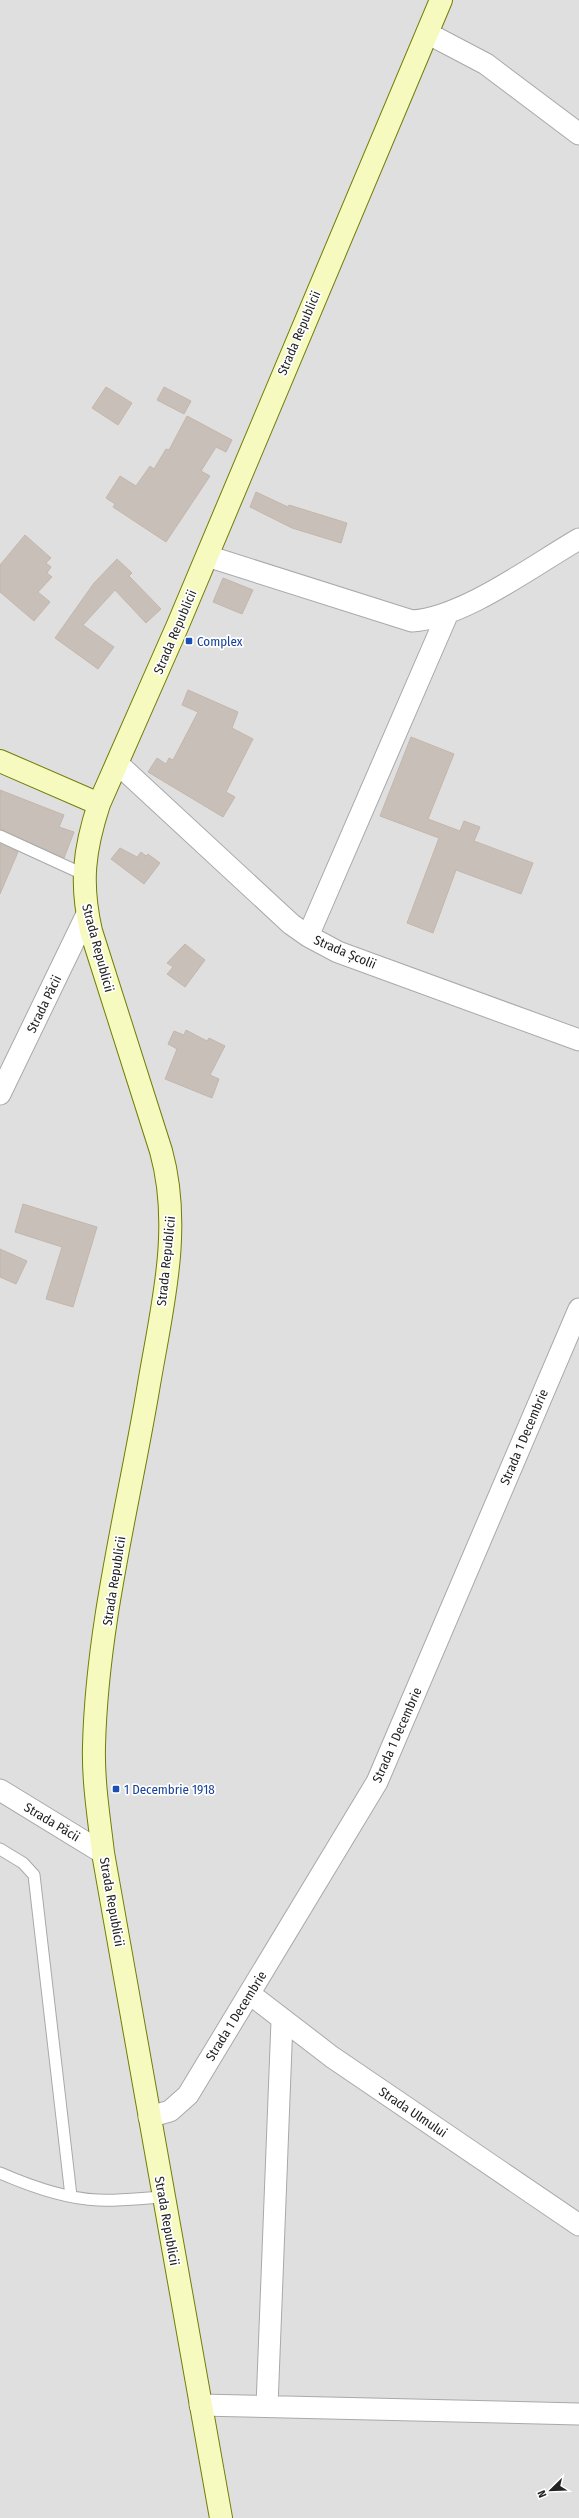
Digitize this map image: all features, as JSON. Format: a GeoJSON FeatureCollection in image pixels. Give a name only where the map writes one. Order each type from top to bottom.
{"type":"FeatureCollection","features":[{"type":"Feature","properties":{"kind":"main road","name":"Strada Republicii"},"geometry":{"type":"LineString","coordinates":[[221,2518],[103,1853],[94,1747],[100,1679],[113,1577],[141,1430],[167,1276],[171,1210],[166,1169],[87,914],[83,874],[90,832],[99,804],[207,556],[440,0]]}},
{"type":"Feature","properties":{"kind":"main road"},"geometry":{"type":"LineString","coordinates":[[0,761],[99,804]]}},
{"type":"Feature","properties":{"kind":"street"},"geometry":{"type":"LineString","coordinates":[[427,32],[486,64],[579,134]]}},
{"type":"Feature","properties":{"kind":"street"},"geometry":{"type":"LineString","coordinates":[[207,556],[400,619],[426,620],[447,615],[579,539]]}},
{"type":"Feature","properties":{"kind":"street"},"geometry":{"type":"LineString","coordinates":[[308,936],[447,615]]}},
{"type":"Feature","properties":{"kind":"street","name":"Strada Școlii"},"geometry":{"type":"LineString","coordinates":[[117,763],[291,924],[308,936],[338,952],[579,1040]]}},
{"type":"Feature","properties":{"kind":"street","name":"Strada Păcii"},"geometry":{"type":"LineString","coordinates":[[0,1094],[87,914]]}},
{"type":"Feature","properties":{"kind":"street","name":"Strada 1 Decembrie"},"geometry":{"type":"LineString","coordinates":[[149,2117],[170,2111],[181,2102],[250,1994],[377,1782],[579,1309]]}},
{"type":"Feature","properties":{"kind":"street","name":"Strada Păcii"},"geometry":{"type":"LineString","coordinates":[[0,1790],[103,1853]]}},
{"type":"Feature","properties":{"kind":"street","name":"Strada Ulmului"},"geometry":{"type":"LineString","coordinates":[[250,1994],[282,2021],[579,2225]]}},
{"type":"Feature","properties":{"kind":"street"},"geometry":{"type":"LineString","coordinates":[[267,2406],[282,2021]]}},
{"type":"Feature","properties":{"kind":"street"},"geometry":{"type":"LineString","coordinates":[[200,2405],[579,2414]]}},
{"type":"Feature","properties":{"kind":"lane"},"geometry":{"type":"LineString","coordinates":[[0,836],[83,874]]}},
{"type":"Feature","properties":{"kind":"lane"},"geometry":{"type":"LineString","coordinates":[[0,1849],[23,1863],[34,1875],[70,2196]]}},
{"type":"Feature","properties":{"kind":"lane"},"geometry":{"type":"LineString","coordinates":[[0,2173],[19,2181],[70,2196],[98,2200],[163,2197]]}},
{"type":"Feature","properties":{"kind":"shaded area"},"geometry":{"type":"Polygon","coordinates":[[[0,0],[579,0],[579,2518],[0,2518],[0,0]]]}},
{"type":"Feature","properties":{"kind":"building"},"geometry":{"type":"Polygon","coordinates":[[[106,387],[132,403],[118,425],[92,408],[106,387]]]}},
{"type":"Feature","properties":{"kind":"building"},"geometry":{"type":"Polygon","coordinates":[[[164,387],[191,401],[184,414],[157,400],[164,387]]]}},
{"type":"Feature","properties":{"kind":"building"},"geometry":{"type":"Polygon","coordinates":[[[187,416],[232,440],[226,452],[216,447],[201,471],[210,476],[166,542],[113,507],[115,504],[106,498],[120,476],[136,486],[150,466],[154,469],[166,449],[169,450],[187,416]]]}},
{"type":"Feature","properties":{"kind":"building"},"geometry":{"type":"Polygon","coordinates":[[[256,492],[288,507],[289,505],[347,523],[341,543],[292,528],[250,507],[256,492]]]}},
{"type":"Feature","properties":{"kind":"building"},"geometry":{"type":"Polygon","coordinates":[[[25,535],[51,558],[46,563],[51,567],[47,573],[52,577],[38,592],[50,602],[34,621],[0,592],[0,565],[25,535]]]}},
{"type":"Feature","properties":{"kind":"building"},"geometry":{"type":"Polygon","coordinates":[[[117,559],[132,573],[129,576],[161,609],[146,623],[115,590],[83,625],[114,647],[98,669],[55,638],[94,583],[117,559]]]}},
{"type":"Feature","properties":{"kind":"building"},"geometry":{"type":"Polygon","coordinates":[[[223,578],[253,590],[242,614],[213,602],[223,578]]]}},
{"type":"Feature","properties":{"kind":"building"},"geometry":{"type":"Polygon","coordinates":[[[188,690],[238,712],[232,728],[253,739],[226,792],[235,797],[223,817],[148,772],[157,758],[166,764],[169,758],[173,760],[198,712],[182,705],[188,690]]]}},
{"type":"Feature","properties":{"kind":"building"},"geometry":{"type":"Polygon","coordinates":[[[411,737],[454,754],[428,819],[460,831],[464,821],[480,827],[474,841],[533,863],[521,894],[456,870],[433,933],[407,923],[439,838],[380,816],[411,737]]]}},
{"type":"Feature","properties":{"kind":"building"},"geometry":{"type":"Polygon","coordinates":[[[0,790],[64,815],[59,827],[74,832],[64,858],[0,829],[0,790]]]}},
{"type":"Feature","properties":{"kind":"building"},"geometry":{"type":"Polygon","coordinates":[[[0,844],[18,852],[0,894],[0,844]]]}},
{"type":"Feature","properties":{"kind":"building"},"geometry":{"type":"Polygon","coordinates":[[[120,848],[137,857],[141,852],[146,856],[148,854],[160,863],[144,884],[111,859],[120,848]]]}},
{"type":"Feature","properties":{"kind":"building"},"geometry":{"type":"Polygon","coordinates":[[[185,944],[205,960],[185,987],[167,974],[173,967],[167,963],[185,944]]]}},
{"type":"Feature","properties":{"kind":"building"},"geometry":{"type":"Polygon","coordinates":[[[186,1030],[207,1041],[209,1038],[225,1046],[210,1075],[219,1079],[212,1098],[165,1079],[177,1049],[168,1044],[174,1031],[184,1035],[186,1030]]]}},
{"type":"Feature","properties":{"kind":"building"},"geometry":{"type":"Polygon","coordinates":[[[23,1204],[97,1227],[73,1307],[46,1299],[62,1247],[15,1232],[23,1204]]]}},
{"type":"Feature","properties":{"kind":"building"},"geometry":{"type":"Polygon","coordinates":[[[0,1249],[27,1261],[16,1284],[0,1277],[0,1249]]]}},
{"type":"Feature","properties":{"kind":"place","name":"Complex"},"geometry":{"type":"Point","coordinates":[189,641]}},
{"type":"Feature","properties":{"kind":"place","name":"1 Decembrie 1918"},"geometry":{"type":"Point","coordinates":[116,1789]}}]}
